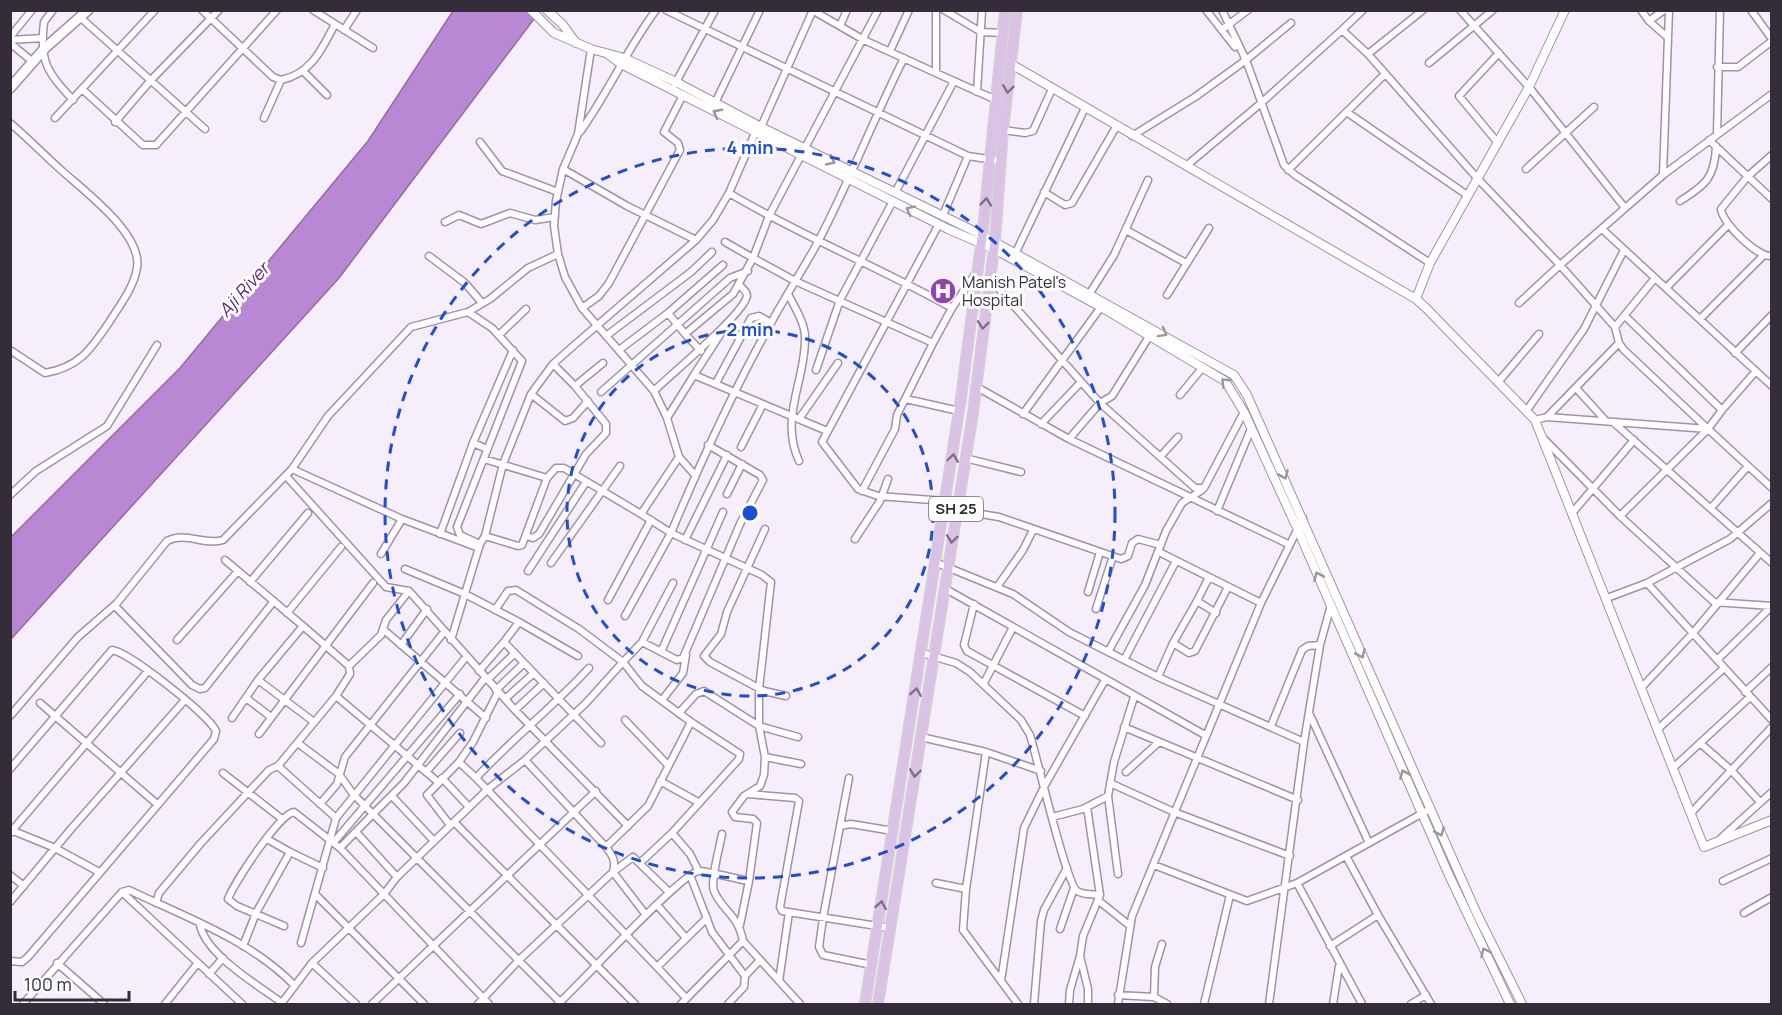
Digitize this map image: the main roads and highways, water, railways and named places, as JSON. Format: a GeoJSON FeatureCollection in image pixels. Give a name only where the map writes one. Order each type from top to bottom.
{"type":"FeatureCollection","features":[{"type":"Feature","properties":{"kind":"main road"},"geometry":{"type":"LineString","coordinates":[[865,1005],[960,411],[982,240],[994,99],[1004,33],[1005,10]]}},
{"type":"Feature","properties":{"kind":"main road","name":"SH 25"},"geometry":{"type":"LineString","coordinates":[[878,1005],[965,458],[995,245],[1003,130],[1017,10]]}},
{"type":"Feature","properties":{"kind":"main road"},"geometry":{"type":"LineString","coordinates":[[12,86],[33,62],[44,43],[85,14]]}},
{"type":"Feature","properties":{"kind":"place","name":"Manish Patel's Hospital"},"geometry":{"type":"Point","coordinates":[943,291]}},
{"type":"Feature","properties":{"kind":"water label","name":"Aji River"},"geometry":{"type":"Point","coordinates":[244,290]}}]}
